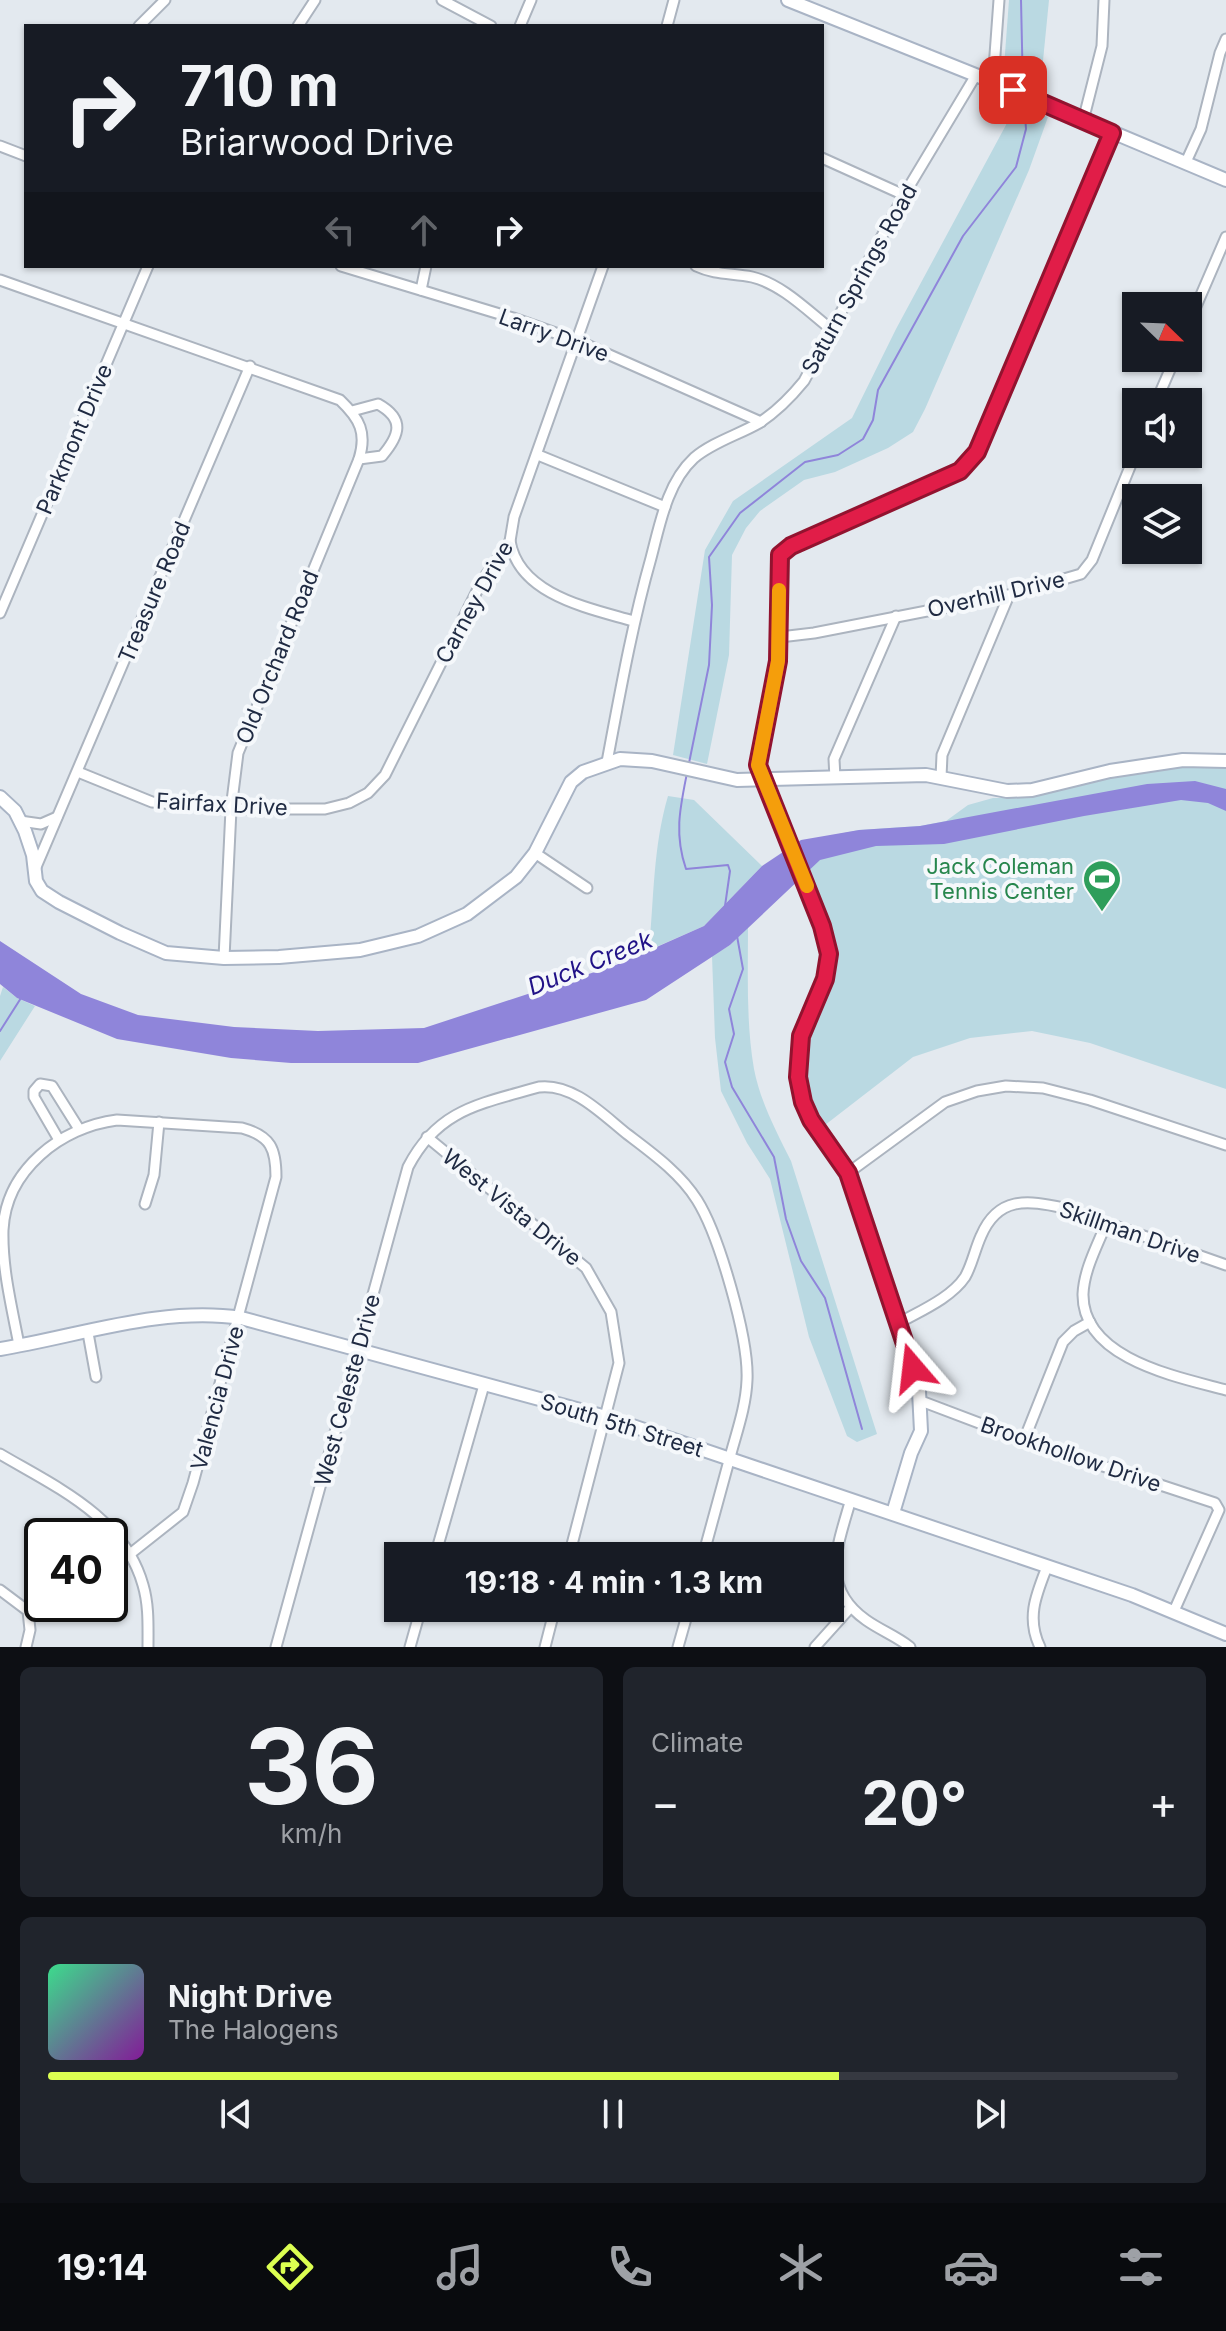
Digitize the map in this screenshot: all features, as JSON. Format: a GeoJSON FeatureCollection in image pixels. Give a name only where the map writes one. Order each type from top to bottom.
{"type":"FeatureCollection","features":[{"type":"Feature","properties":{"kind":"street"},"geometry":{"type":"LineString","coordinates":[[141,24],[165,0]]}},
{"type":"Feature","properties":{"kind":"street"},"geometry":{"type":"LineString","coordinates":[[299,24],[315,0]]}},
{"type":"Feature","properties":{"kind":"street"},"geometry":{"type":"LineString","coordinates":[[442,0],[487,24]]}},
{"type":"Feature","properties":{"kind":"street"},"geometry":{"type":"LineString","coordinates":[[521,24],[531,0]]}},
{"type":"Feature","properties":{"kind":"street"},"geometry":{"type":"LineString","coordinates":[[668,24],[674,0]]}},
{"type":"Feature","properties":{"kind":"street"},"geometry":{"type":"LineString","coordinates":[[788,0],[1226,180]]}},
{"type":"Feature","properties":{"kind":"street"},"geometry":{"type":"LineString","coordinates":[[993,82],[999,0]]}},
{"type":"Feature","properties":{"kind":"street"},"geometry":{"type":"LineString","coordinates":[[1083,121],[1102,46],[1104,0]]}},
{"type":"Feature","properties":{"kind":"street"},"geometry":{"type":"LineString","coordinates":[[1186,162],[1201,129],[1226,39]]}},
{"type":"Feature","properties":{"kind":"street","name":"Saturn Springs Road"},"geometry":{"type":"LineString","coordinates":[[607,762],[633,621],[665,507],[676,481],[693,460],[707,449],[761,422],[789,399],[804,381],[904,195],[976,75]]}},
{"type":"Feature","properties":{"kind":"street"},"geometry":{"type":"LineString","coordinates":[[893,1513],[921,1431],[921,1401],[899,1323],[848,1173],[811,1120],[803,1102],[798,1077],[801,1036],[825,979],[829,954],[822,926],[758,765],[772,701],[780,637],[780,555],[791,546],[960,471],[977,452],[1112,133]]}},
{"type":"Feature","properties":{"kind":"street"},"geometry":{"type":"LineString","coordinates":[[0,146],[24,155]]}},
{"type":"Feature","properties":{"kind":"street"},"geometry":{"type":"LineString","coordinates":[[824,159],[904,195]]}},
{"type":"Feature","properties":{"kind":"street"},"geometry":{"type":"LineString","coordinates":[[1202,293],[1226,237]]}},
{"type":"Feature","properties":{"kind":"street","name":"Parkmont Drive"},"geometry":{"type":"LineString","coordinates":[[0,613],[147,268]]}},
{"type":"Feature","properties":{"kind":"street","name":"Larry Drive"},"geometry":{"type":"LineString","coordinates":[[348,268],[578,341],[761,422]]}},
{"type":"Feature","properties":{"kind":"street"},"geometry":{"type":"LineString","coordinates":[[421,290],[426,268]]}},
{"type":"Feature","properties":{"kind":"street","name":"Carney Drive"},"geometry":{"type":"LineString","coordinates":[[325,809],[349,803],[368,793],[385,775],[482,581],[510,541],[514,517],[602,268]]}},
{"type":"Feature","properties":{"kind":"street"},"geometry":{"type":"LineString","coordinates":[[702,268],[767,282],[832,330]]}},
{"type":"Feature","properties":{"kind":"street"},"geometry":{"type":"LineString","coordinates":[[0,280],[250,366],[340,400],[352,411],[378,404],[389,410],[397,420],[397,434],[382,456],[359,459]]}},
{"type":"Feature","properties":{"kind":"street","name":"Treasure Road"},"geometry":{"type":"LineString","coordinates":[[34,869],[250,366]]}},
{"type":"Feature","properties":{"kind":"street","name":"Old Orchard Road"},"geometry":{"type":"LineString","coordinates":[[224,958],[231,809],[238,753],[359,459],[364,443],[362,426],[352,411]]}},
{"type":"Feature","properties":{"kind":"street"},"geometry":{"type":"LineString","coordinates":[[538,455],[665,507]]}},
{"type":"Feature","properties":{"kind":"street","name":"Overhill Drive"},"geometry":{"type":"LineString","coordinates":[[780,637],[1009,595],[1081,574],[1092,560],[1129,468]]}},
{"type":"Feature","properties":{"kind":"street"},"geometry":{"type":"LineString","coordinates":[[510,541],[513,558],[534,581],[558,596],[633,621]]}},
{"type":"Feature","properties":{"kind":"street"},"geometry":{"type":"LineString","coordinates":[[941,777],[942,755],[1009,595]]}},
{"type":"Feature","properties":{"kind":"street"},"geometry":{"type":"LineString","coordinates":[[835,778],[834,759],[896,616]]}},
{"type":"Feature","properties":{"kind":"street"},"geometry":{"type":"LineString","coordinates":[[0,797],[15,811],[20,821],[33,855],[36,881],[42,891],[120,933],[166,953],[224,958],[334,953],[418,936],[467,914],[516,877],[535,853],[571,782],[583,772],[607,762],[634,759],[737,780],[926,775],[1007,791],[1032,790],[1110,771],[1183,760],[1226,761]]}},
{"type":"Feature","properties":{"kind":"street","name":"Fairfax Drive"},"geometry":{"type":"LineString","coordinates":[[78,772],[152,802],[231,809],[325,809]]}},
{"type":"Feature","properties":{"kind":"street"},"geometry":{"type":"LineString","coordinates":[[20,821],[41,824],[57,817]]}},
{"type":"Feature","properties":{"kind":"street"},"geometry":{"type":"LineString","coordinates":[[535,853],[587,888]]}},
{"type":"Feature","properties":{"kind":"street"},"geometry":{"type":"LineString","coordinates":[[59,1140],[34,1097],[35,1088],[40,1084],[52,1086],[79,1129]]}},
{"type":"Feature","properties":{"kind":"street"},"geometry":{"type":"LineString","coordinates":[[427,1137],[450,1116],[550,1086],[576,1095],[676,1173],[697,1199],[708,1219],[730,1287],[744,1343],[747,1379],[744,1409],[707,1542]]}},
{"type":"Feature","properties":{"kind":"street"},"geometry":{"type":"LineString","coordinates":[[848,1173],[945,1102],[977,1091],[1006,1086],[1043,1088],[1090,1100],[1226,1145]]}},
{"type":"Feature","properties":{"kind":"street"},"geometry":{"type":"LineString","coordinates":[[19,1345],[6,1277],[3,1229],[19,1181],[37,1157],[79,1129],[117,1120],[159,1122],[154,1175],[145,1204]]}},
{"type":"Feature","properties":{"kind":"street","name":"Valencia Drive"},"geometry":{"type":"LineString","coordinates":[[130,1554],[183,1512],[276,1177],[276,1157],[268,1140],[255,1131],[159,1122]]}},
{"type":"Feature","properties":{"kind":"street","name":"West Celeste Drive"},"geometry":{"type":"LineString","coordinates":[[276,1647],[408,1167],[427,1137]]}},
{"type":"Feature","properties":{"kind":"street","name":"West Vista Drive"},"geometry":{"type":"LineString","coordinates":[[427,1137],[575,1259],[592,1277],[611,1312],[619,1363],[573,1542]]}},
{"type":"Feature","properties":{"kind":"street","name":"Skillman Drive"},"geometry":{"type":"LineString","coordinates":[[899,1323],[941,1298],[964,1278],[986,1227],[996,1213],[1013,1203],[1036,1202],[1064,1208],[1226,1265]]}},
{"type":"Feature","properties":{"kind":"street"},"geometry":{"type":"LineString","coordinates":[[1106,1224],[1089,1265],[1083,1294],[1090,1322],[1102,1340],[1123,1357],[1226,1390]]}},
{"type":"Feature","properties":{"kind":"street","name":"South 5th Street"},"geometry":{"type":"LineString","coordinates":[[0,1349],[170,1315],[239,1318],[606,1417],[1174,1611],[1226,1634]]}},
{"type":"Feature","properties":{"kind":"street"},"geometry":{"type":"LineString","coordinates":[[1024,1440],[1063,1342],[1090,1322]]}},
{"type":"Feature","properties":{"kind":"street"},"geometry":{"type":"LineString","coordinates":[[88,1333],[96,1377]]}},
{"type":"Feature","properties":{"kind":"street"},"geometry":{"type":"LineString","coordinates":[[439,1542],[484,1385]]}},
{"type":"Feature","properties":{"kind":"street","name":"Brookhollow Drive"},"geometry":{"type":"LineString","coordinates":[[921,1401],[1024,1440],[1215,1503],[1219,1510],[1174,1611]]}},
{"type":"Feature","properties":{"kind":"street"},"geometry":{"type":"LineString","coordinates":[[0,1454],[88,1506],[118,1534],[143,1584],[148,1613],[148,1647]]}},
{"type":"Feature","properties":{"kind":"street"},"geometry":{"type":"LineString","coordinates":[[851,1499],[835,1569],[845,1600],[865,1619],[910,1647]]}},
{"type":"Feature","properties":{"kind":"street"},"geometry":{"type":"LineString","coordinates":[[1040,1647],[1032,1617],[1034,1599],[1047,1567]]}},
{"type":"Feature","properties":{"kind":"street"},"geometry":{"type":"LineString","coordinates":[[0,1590],[28,1611],[30,1630],[26,1647]]}},
{"type":"Feature","properties":{"kind":"street"},"geometry":{"type":"LineString","coordinates":[[815,1647],[851,1607]]}},
{"type":"Feature","properties":{"kind":"street"},"geometry":{"type":"LineString","coordinates":[[410,1647],[417,1622]]}},
{"type":"Feature","properties":{"kind":"street"},"geometry":{"type":"LineString","coordinates":[[545,1647],[551,1622]]}},
{"type":"Feature","properties":{"kind":"street"},"geometry":{"type":"LineString","coordinates":[[678,1647],[685,1622]]}},
{"type":"Feature","properties":{"kind":"shaded area"},"geometry":{"type":"Polygon","coordinates":[[[1009,0],[1049,0],[1040,91],[1010,78],[1004,67],[1009,0]]]}},
{"type":"Feature","properties":{"kind":"shaded area"},"geometry":{"type":"Polygon","coordinates":[[[1010,102],[1048,117],[1029,170],[925,409],[913,432],[888,448],[835,472],[804,480],[760,511],[746,528],[732,555],[729,655],[707,764],[673,755],[705,550],[733,501],[852,418],[896,329],[1006,125],[1010,102]]]}},
{"type":"Feature","properties":{"kind":"shaded area"},"geometry":{"type":"Polygon","coordinates":[[[1177,766],[1226,767],[1226,1089],[1090,1043],[1032,1031],[970,1038],[913,1057],[825,1125],[809,1100],[803,1074],[805,1042],[833,970],[835,945],[798,842],[859,830],[946,821],[968,805],[993,798],[1044,793],[1117,774],[1177,766]]]}},
{"type":"Feature","properties":{"kind":"shaded area"},"geometry":{"type":"Polygon","coordinates":[[[1195,781],[1226,789],[1226,811],[1208,803],[1181,800],[944,844],[876,846],[820,860],[730,945],[646,1000],[418,1063],[291,1063],[231,1058],[117,1039],[17,998],[0,984],[0,941],[81,994],[138,1015],[234,1027],[318,1031],[424,1028],[616,965],[704,926],[762,866],[801,840],[859,830],[920,826],[1147,784],[1195,781]]]}},
{"type":"Feature","properties":{"kind":"shaded area"},"geometry":{"type":"Polygon","coordinates":[[[668,796],[694,800],[762,866],[704,926],[649,950],[657,853],[668,796]]]}},
{"type":"Feature","properties":{"kind":"shaded area"},"geometry":{"type":"Polygon","coordinates":[[[748,927],[749,1016],[754,1069],[765,1105],[791,1161],[877,1434],[857,1442],[847,1436],[809,1337],[770,1179],[747,1143],[721,1091],[715,1038],[712,956],[730,945],[748,927]]]}},
{"type":"Feature","properties":{"kind":"shaded area"},"geometry":{"type":"Polygon","coordinates":[[[3,987],[35,1006],[0,1061],[0,996],[3,987]]]}},
{"type":"Feature","properties":{"kind":"waterway"},"geometry":{"type":"LineString","coordinates":[[1021,0],[1023,91]]}},
{"type":"Feature","properties":{"kind":"waterway"},"geometry":{"type":"LineString","coordinates":[[689,763],[709,665],[712,605],[709,557],[740,513],[805,462],[838,455],[863,439],[873,420],[878,390],[963,236],[1016,167],[1026,129],[1024,101]]}},
{"type":"Feature","properties":{"kind":"waterway"},"geometry":{"type":"LineString","coordinates":[[687,773],[679,821],[682,856],[686,869],[728,865],[730,871],[725,906]]}},
{"type":"Feature","properties":{"kind":"waterway"},"geometry":{"type":"LineString","coordinates":[[737,936],[743,969],[729,1009],[734,1034],[725,1062],[732,1087],[774,1157],[786,1219],[801,1261],[825,1298],[862,1429]]}},
{"type":"Feature","properties":{"kind":"waterway"},"geometry":{"type":"LineString","coordinates":[[0,1031],[21,998]]}},
{"type":"Feature","properties":{"kind":"slow traffic"},"geometry":{"type":"LineString","coordinates":[[779,590],[778,661],[758,765],[807,886]]}},
{"type":"Feature","properties":{"kind":"place","name":"Jack Coleman Tennis Center"},"geometry":{"type":"Point","coordinates":[1102,913]}},
{"type":"Feature","properties":{"kind":"route"},"geometry":{"type":"LineString","coordinates":[[913,1368],[848,1173],[811,1120],[803,1102],[798,1077],[798,1053],[801,1036],[825,979],[829,954],[811,895],[772,796],[762,780],[758,755],[772,701],[778,661],[780,555],[791,546],[960,471],[977,452],[1112,133],[1013,90]]}},
{"type":"Feature","properties":{"kind":"water label","name":"Duck Creek"},"geometry":{"type":"Point","coordinates":[590,963]}}]}
